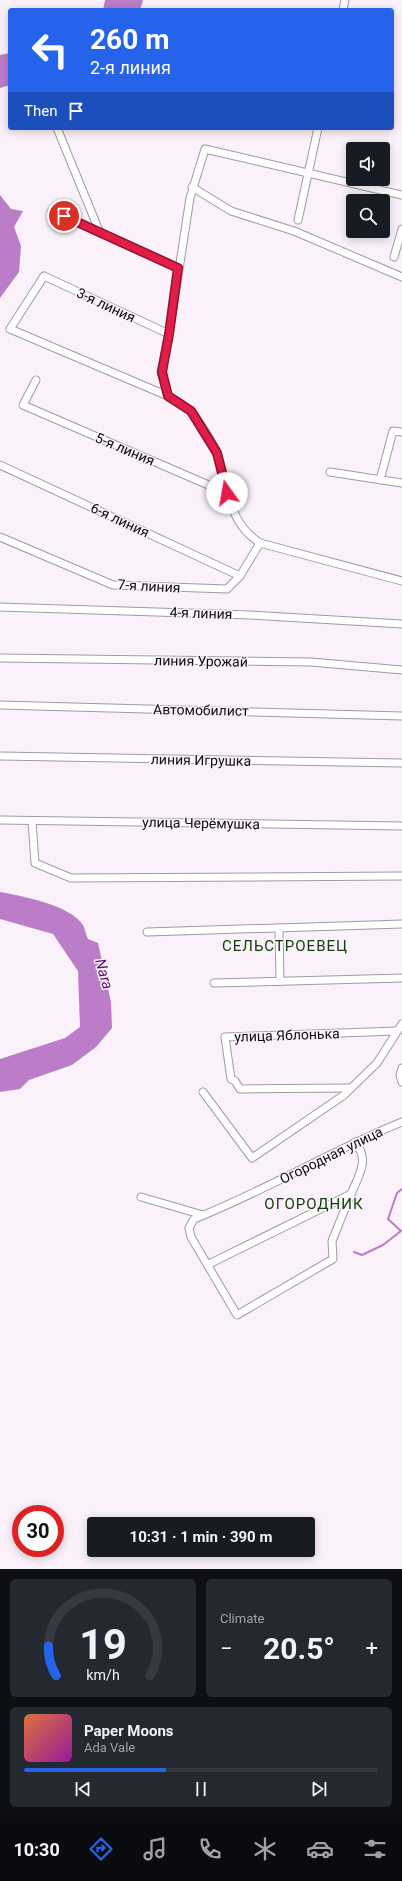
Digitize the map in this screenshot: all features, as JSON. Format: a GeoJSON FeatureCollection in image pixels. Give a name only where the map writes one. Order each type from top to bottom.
{"type":"FeatureCollection","features":[{"type":"Feature","properties":{"kind":"street"},"geometry":{"type":"LineString","coordinates":[[58,130],[100,233]]}},
{"type":"Feature","properties":{"kind":"street"},"geometry":{"type":"LineString","coordinates":[[298,220],[318,130]]}},
{"type":"Feature","properties":{"kind":"street"},"geometry":{"type":"LineString","coordinates":[[402,194],[309,174],[205,148],[192,187],[162,372],[168,396],[191,411],[217,453],[227,493],[240,524],[250,536],[260,543],[402,581]]}},
{"type":"Feature","properties":{"kind":"street"},"geometry":{"type":"LineString","coordinates":[[192,187],[231,211],[294,231],[402,277]]}},
{"type":"Feature","properties":{"kind":"street"},"geometry":{"type":"LineString","coordinates":[[52,211],[178,268]]}},
{"type":"Feature","properties":{"kind":"street"},"geometry":{"type":"LineString","coordinates":[[394,257],[402,229]]}},
{"type":"Feature","properties":{"kind":"street","name":"3-я линия"},"geometry":{"type":"LineString","coordinates":[[168,396],[10,329],[44,276],[169,334]]}},
{"type":"Feature","properties":{"kind":"street","name":"5-я линия"},"geometry":{"type":"LineString","coordinates":[[36,380],[23,405],[227,493]]}},
{"type":"Feature","properties":{"kind":"street"},"geometry":{"type":"LineString","coordinates":[[380,480],[393,431],[402,432]]}},
{"type":"Feature","properties":{"kind":"street","name":"6-я линия"},"geometry":{"type":"LineString","coordinates":[[0,465],[240,576]]}},
{"type":"Feature","properties":{"kind":"street"},"geometry":{"type":"LineString","coordinates":[[330,472],[402,483]]}},
{"type":"Feature","properties":{"kind":"street","name":"7-я линия"},"geometry":{"type":"LineString","coordinates":[[0,537],[112,585],[227,589],[240,576],[260,543]]}},
{"type":"Feature","properties":{"kind":"street","name":"4-я линия"},"geometry":{"type":"LineString","coordinates":[[0,607],[250,615],[402,624]]}},
{"type":"Feature","properties":{"kind":"street","name":"линия Урожай"},"geometry":{"type":"LineString","coordinates":[[0,658],[311,662],[402,670]]}},
{"type":"Feature","properties":{"kind":"street","name":"Автомобилист"},"geometry":{"type":"LineString","coordinates":[[0,705],[402,716]]}},
{"type":"Feature","properties":{"kind":"street","name":"линия Игрушка"},"geometry":{"type":"LineString","coordinates":[[0,756],[402,764]]}},
{"type":"Feature","properties":{"kind":"street","name":"улица Черёмушка"},"geometry":{"type":"LineString","coordinates":[[0,820],[402,826]]}},
{"type":"Feature","properties":{"kind":"street"},"geometry":{"type":"LineString","coordinates":[[32,821],[35,863],[71,878],[402,876]]}},
{"type":"Feature","properties":{"kind":"street"},"geometry":{"type":"LineString","coordinates":[[148,932],[402,924]]}},
{"type":"Feature","properties":{"kind":"street"},"geometry":{"type":"LineString","coordinates":[[279,928],[280,981]]}},
{"type":"Feature","properties":{"kind":"street"},"geometry":{"type":"LineString","coordinates":[[214,984],[402,978]]}},
{"type":"Feature","properties":{"kind":"street"},"geometry":{"type":"LineString","coordinates":[[203,1092],[252,1158],[344,1095],[377,1063],[402,1024]]}},
{"type":"Feature","properties":{"kind":"street","name":"улица Яблонька"},"geometry":{"type":"LineString","coordinates":[[351,1088],[240,1089],[235,1081],[231,1079],[225,1037],[397,1032]]}},
{"type":"Feature","properties":{"kind":"street"},"geometry":{"type":"LineString","coordinates":[[402,1068],[400,1075],[402,1082]]}},
{"type":"Feature","properties":{"kind":"street","name":"Огородная улица"},"geometry":{"type":"LineString","coordinates":[[351,1194],[332,1241],[333,1259],[237,1315],[209,1264],[191,1237],[190,1228],[194,1219],[224,1208],[355,1142],[402,1122]]}},
{"type":"Feature","properties":{"kind":"street"},"geometry":{"type":"LineString","coordinates":[[209,1264],[351,1194],[363,1162],[362,1151],[355,1142]]}},
{"type":"Feature","properties":{"kind":"street"},"geometry":{"type":"LineString","coordinates":[[141,1197],[203,1215]]}},
{"type":"Feature","properties":{"kind":"water"},"geometry":{"type":"Polygon","coordinates":[[[105,0],[143,0],[141,8],[103,8],[105,0]]]}},
{"type":"Feature","properties":{"kind":"water"},"geometry":{"type":"Polygon","coordinates":[[[8,53],[8,86],[0,88],[0,55],[8,53]]]}},
{"type":"Feature","properties":{"kind":"water"},"geometry":{"type":"Polygon","coordinates":[[[0,195],[11,209],[23,211],[14,227],[21,246],[19,272],[0,298],[0,195]]]}},
{"type":"Feature","properties":{"kind":"water","name":"Nara"},"geometry":{"type":"Polygon","coordinates":[[[0,892],[45,902],[68,912],[77,918],[83,925],[88,939],[98,943],[111,1002],[112,1028],[96,1047],[72,1065],[29,1080],[20,1089],[0,1092],[0,1059],[65,1038],[80,1027],[78,971],[53,934],[0,919],[0,892]]]}},
{"type":"Feature","properties":{"kind":"waterway"},"geometry":{"type":"LineString","coordinates":[[354,1252],[362,1255],[383,1245],[401,1231],[388,1219],[397,1193],[402,1189]]}},
{"type":"Feature","properties":{"kind":"district","name":"СЕЛЬСТРОЕВЕЦ"},"geometry":{"type":"Point","coordinates":[285,946]}},
{"type":"Feature","properties":{"kind":"district","name":"ОГОРОДНИК"},"geometry":{"type":"Point","coordinates":[314,1204]}},
{"type":"Feature","properties":{"kind":"route"},"geometry":{"type":"LineString","coordinates":[[64,216],[178,268],[162,372],[168,396],[191,411],[217,453],[227,493]]}}]}
